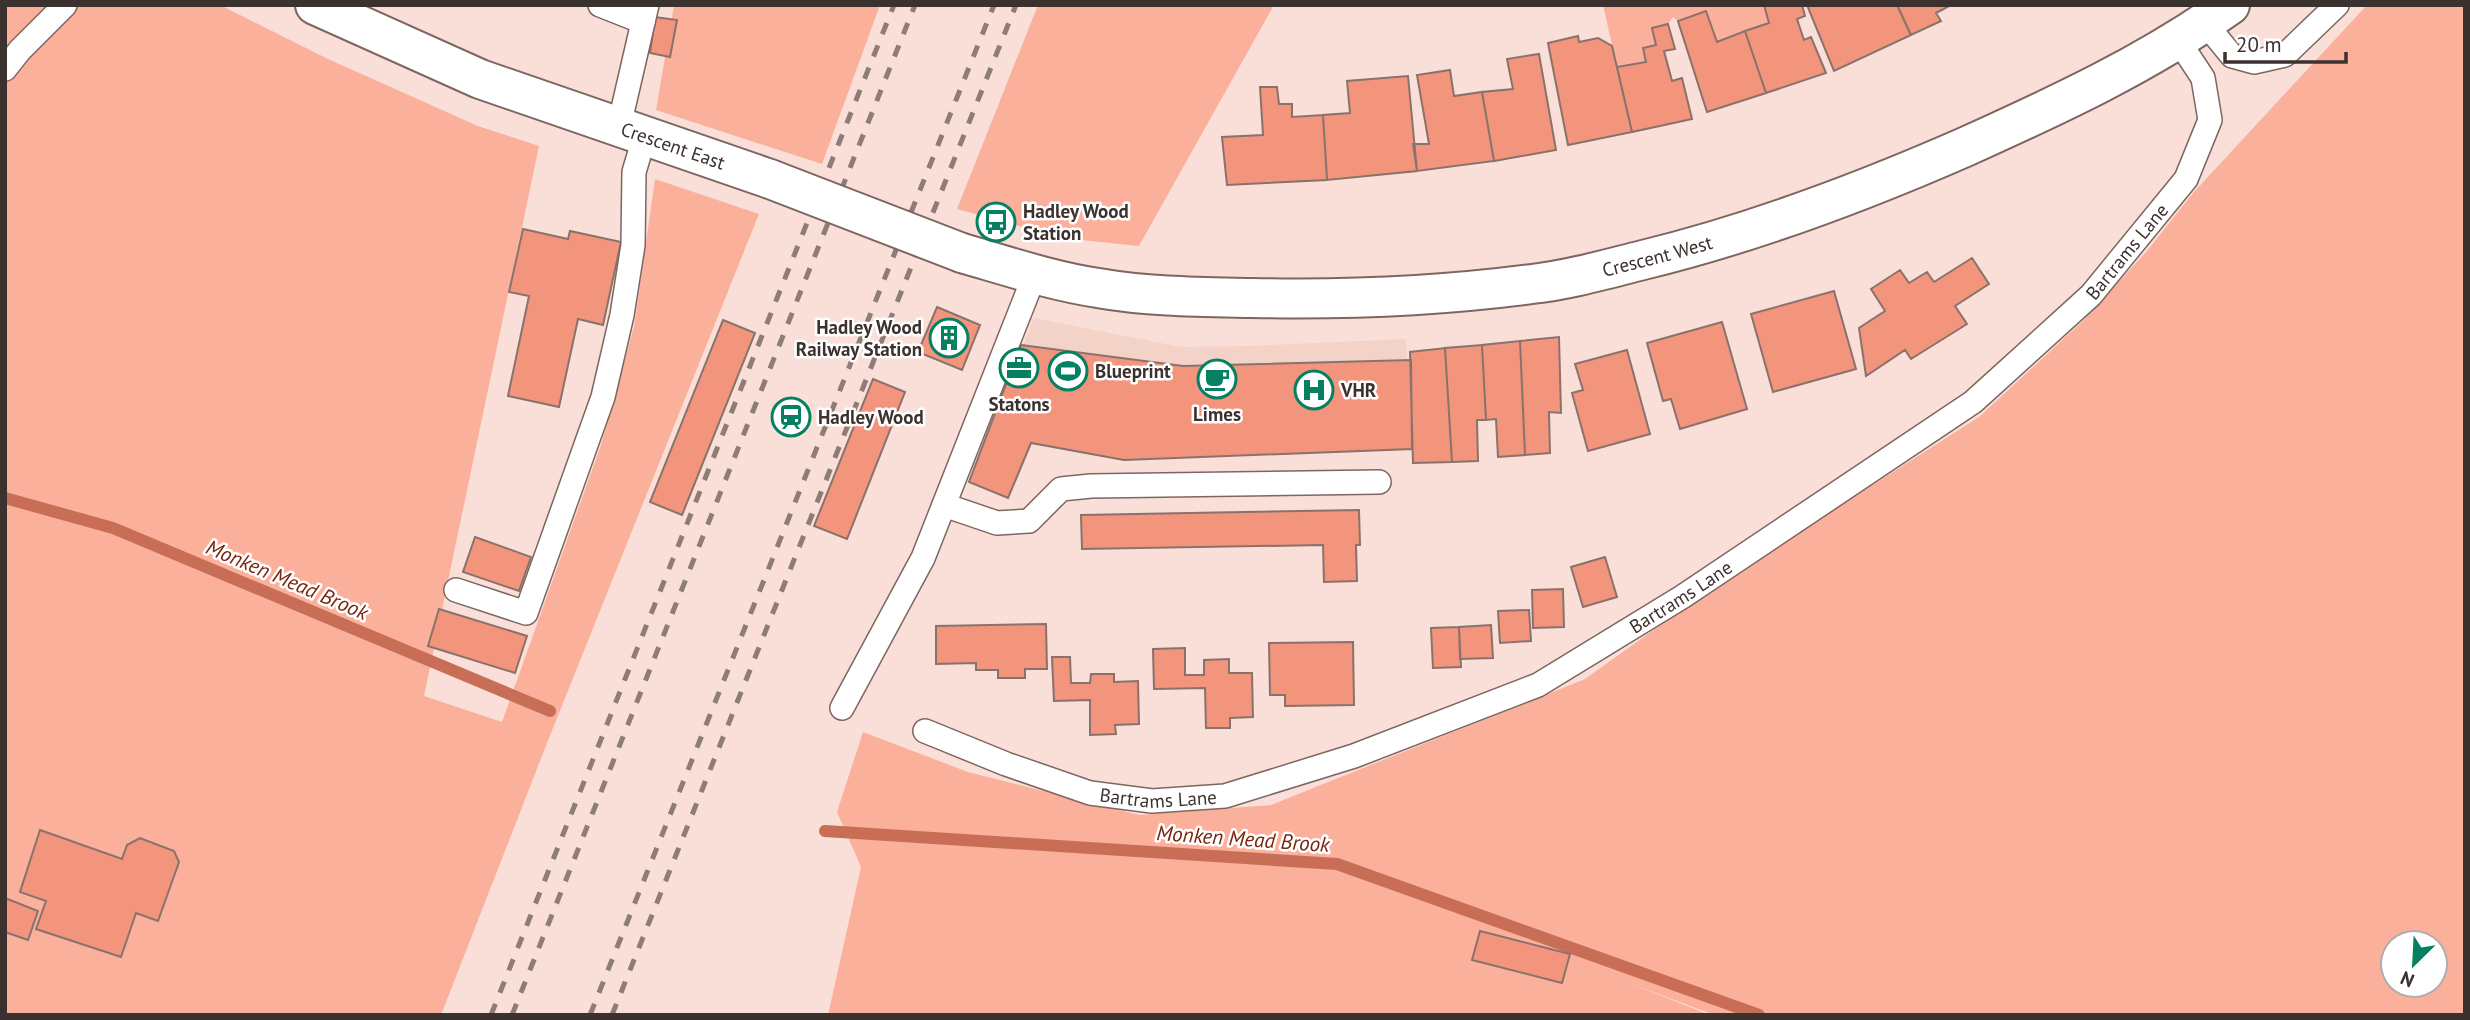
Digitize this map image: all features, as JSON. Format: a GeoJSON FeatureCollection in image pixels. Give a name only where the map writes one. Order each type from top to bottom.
{"type":"FeatureCollection","features":[{"type":"Feature","properties":{"kind":"street","name":"Crescent East"},"geometry":{"type":"LineString","coordinates":[[315,5],[480,79],[769,179],[962,253],[1035,274]]}},
{"type":"Feature","properties":{"kind":"street","name":"Crescent West"},"geometry":{"type":"LineString","coordinates":[[1035,274],[1099,288],[1144,293],[1298,299],[1535,284],[1698,247],[1872,186],[2047,111],[2126,71],[2204,23]]}},
{"type":"Feature","properties":{"kind":"lane"},"geometry":{"type":"LineString","coordinates":[[5,69],[65,5]]}},
{"type":"Feature","properties":{"kind":"lane"},"geometry":{"type":"LineString","coordinates":[[456,590],[526,613],[603,397],[622,315],[633,244],[632,131],[645,14],[600,5]]}},
{"type":"Feature","properties":{"kind":"lane"},"geometry":{"type":"LineString","coordinates":[[2204,23],[2232,55],[2254,62],[2285,55],[2337,5]]}},
{"type":"Feature","properties":{"kind":"lane","name":"Bartrams Lane"},"geometry":{"type":"LineString","coordinates":[[925,732],[1090,793],[1152,801],[1200,798],[1225,796],[1354,756],[1538,685],[1682,597],[1973,402],[2091,295],[2186,179],[2210,120],[2203,78],[2204,23]]}},
{"type":"Feature","properties":{"kind":"lane"},"geometry":{"type":"LineString","coordinates":[[842,708],[923,558],[1035,274]]}},
{"type":"Feature","properties":{"kind":"lane"},"geometry":{"type":"LineString","coordinates":[[944,505],[997,523],[1029,521],[1061,489],[1091,486],[1379,482]]}},
{"type":"Feature","properties":{"kind":"shaded area"},"geometry":{"type":"Polygon","coordinates":[[[5,5],[220,5],[328,59],[478,126],[539,146],[424,696],[502,722],[601,445],[634,327],[655,179],[759,214],[441,1015],[5,1015],[5,5]]]}},
{"type":"Feature","properties":{"kind":"shaded area"},"geometry":{"type":"Polygon","coordinates":[[[674,5],[880,5],[822,164],[656,110],[674,5]]]}},
{"type":"Feature","properties":{"kind":"shaded area"},"geometry":{"type":"Polygon","coordinates":[[[1038,5],[1274,5],[1139,246],[1062,238],[957,209],[1038,5]]]}},
{"type":"Feature","properties":{"kind":"shaded area"},"geometry":{"type":"Polygon","coordinates":[[[1603,5],[1764,5],[1769,23],[1717,42],[1706,12],[1678,21],[1673,17],[1668,24],[1652,28],[1656,45],[1643,48],[1646,62],[1617,67],[1603,5]]]}},
{"type":"Feature","properties":{"kind":"shaded area"},"geometry":{"type":"Polygon","coordinates":[[[2367,5],[2465,5],[2465,1015],[1714,1015],[1624,981],[1710,1015],[828,1015],[861,867],[837,812],[863,732],[968,772],[1139,815],[1271,805],[1585,679],[1715,586],[1979,417],[2083,321],[2147,251],[2193,193],[2367,5]]]}},
{"type":"Feature","properties":{"kind":"shaded area"},"geometry":{"type":"Polygon","coordinates":[[[1034,318],[1181,347],[1406,339],[1412,449],[1124,460],[1031,443],[1008,498],[969,482],[1034,318]]]}},
{"type":"Feature","properties":{"kind":"building"},"geometry":{"type":"Polygon","coordinates":[[[1764,5],[1802,5],[1805,16],[1797,19],[1804,40],[1811,37],[1826,73],[1766,93],[1745,31],[1769,23],[1764,5]]]}},
{"type":"Feature","properties":{"kind":"building"},"geometry":{"type":"Polygon","coordinates":[[[1807,5],[1897,5],[1911,35],[1834,71],[1807,5]]]}},
{"type":"Feature","properties":{"kind":"building"},"geometry":{"type":"Polygon","coordinates":[[[1897,5],[1951,5],[1936,13],[1941,21],[1911,35],[1897,5]]]}},
{"type":"Feature","properties":{"kind":"building"},"geometry":{"type":"Polygon","coordinates":[[[1706,11],[1717,42],[1745,31],[1766,93],[1707,112],[1678,21],[1706,11]]]}},
{"type":"Feature","properties":{"kind":"building"},"geometry":{"type":"Polygon","coordinates":[[[655,17],[677,20],[670,57],[650,53],[655,17]]]}},
{"type":"Feature","properties":{"kind":"building"},"geometry":{"type":"Polygon","coordinates":[[[1668,24],[1675,49],[1664,51],[1672,81],[1682,78],[1692,119],[1632,132],[1617,67],[1646,62],[1643,48],[1656,45],[1652,28],[1668,24]]]}},
{"type":"Feature","properties":{"kind":"building"},"geometry":{"type":"Polygon","coordinates":[[[1578,36],[1579,42],[1598,38],[1612,46],[1632,132],[1568,145],[1548,43],[1578,36]]]}},
{"type":"Feature","properties":{"kind":"building"},"geometry":{"type":"Polygon","coordinates":[[[1539,54],[1556,150],[1494,161],[1482,92],[1513,89],[1507,59],[1539,54]]]}},
{"type":"Feature","properties":{"kind":"building"},"geometry":{"type":"Polygon","coordinates":[[[1450,70],[1454,96],[1482,92],[1494,161],[1417,171],[1413,144],[1429,144],[1417,75],[1450,70]]]}},
{"type":"Feature","properties":{"kind":"building"},"geometry":{"type":"Polygon","coordinates":[[[1408,76],[1417,171],[1327,180],[1323,115],[1350,113],[1347,81],[1408,76]]]}},
{"type":"Feature","properties":{"kind":"building"},"geometry":{"type":"Polygon","coordinates":[[[1260,87],[1277,87],[1279,104],[1292,104],[1292,117],[1323,115],[1327,180],[1227,185],[1222,137],[1263,135],[1260,87]]]}},
{"type":"Feature","properties":{"kind":"building"},"geometry":{"type":"Polygon","coordinates":[[[523,229],[568,239],[570,231],[621,242],[603,325],[578,319],[559,407],[508,396],[529,296],[509,292],[523,229]]]}},
{"type":"Feature","properties":{"kind":"building"},"geometry":{"type":"Polygon","coordinates":[[[1972,258],[1989,284],[1955,306],[1967,324],[1911,359],[1905,350],[1866,376],[1859,328],[1885,311],[1871,289],[1900,270],[1909,283],[1927,272],[1934,282],[1972,258]]]}},
{"type":"Feature","properties":{"kind":"building"},"geometry":{"type":"Polygon","coordinates":[[[1834,291],[1856,369],[1773,392],[1751,314],[1834,291]]]}},
{"type":"Feature","properties":{"kind":"building","name":"Hadley Wood Railway Station"},"geometry":{"type":"Polygon","coordinates":[[[937,307],[980,325],[962,370],[918,352],[937,307]]]}},
{"type":"Feature","properties":{"kind":"building"},"geometry":{"type":"Polygon","coordinates":[[[723,320],[755,333],[682,515],[650,502],[723,320]]]}},
{"type":"Feature","properties":{"kind":"building"},"geometry":{"type":"Polygon","coordinates":[[[1722,322],[1747,409],[1680,429],[1671,399],[1663,401],[1647,343],[1722,322]]]}},
{"type":"Feature","properties":{"kind":"building"},"geometry":{"type":"Polygon","coordinates":[[[1559,337],[1561,413],[1549,412],[1550,453],[1525,455],[1520,341],[1559,337]]]}},
{"type":"Feature","properties":{"kind":"building"},"geometry":{"type":"Polygon","coordinates":[[[1520,341],[1525,455],[1498,457],[1496,419],[1486,420],[1482,345],[1520,341]]]}},
{"type":"Feature","properties":{"kind":"building"},"geometry":{"type":"Polygon","coordinates":[[[1021,345],[1183,366],[1411,360],[1412,449],[1124,460],[1031,443],[1008,498],[969,482],[1021,345]]]}},
{"type":"Feature","properties":{"kind":"building"},"geometry":{"type":"Polygon","coordinates":[[[1482,345],[1486,420],[1477,420],[1478,461],[1452,462],[1445,348],[1482,345]]]}},
{"type":"Feature","properties":{"kind":"building"},"geometry":{"type":"Polygon","coordinates":[[[1445,348],[1452,462],[1413,463],[1410,352],[1445,348]]]}},
{"type":"Feature","properties":{"kind":"building"},"geometry":{"type":"Polygon","coordinates":[[[1627,350],[1650,434],[1588,451],[1572,393],[1583,390],[1575,364],[1627,350]]]}},
{"type":"Feature","properties":{"kind":"building"},"geometry":{"type":"Polygon","coordinates":[[[873,379],[905,392],[847,539],[814,526],[873,379]]]}},
{"type":"Feature","properties":{"kind":"building"},"geometry":{"type":"Polygon","coordinates":[[[1359,510],[1357,581],[1324,582],[1323,545],[1082,549],[1081,515],[1359,510]]]}},
{"type":"Feature","properties":{"kind":"building"},"geometry":{"type":"Polygon","coordinates":[[[475,537],[531,557],[519,591],[463,572],[475,537]]]}},
{"type":"Feature","properties":{"kind":"building"},"geometry":{"type":"Polygon","coordinates":[[[1605,557],[1617,597],[1583,607],[1571,567],[1605,557]]]}},
{"type":"Feature","properties":{"kind":"building"},"geometry":{"type":"Polygon","coordinates":[[[1563,589],[1564,627],[1533,628],[1532,590],[1563,589]]]}},
{"type":"Feature","properties":{"kind":"building"},"geometry":{"type":"Polygon","coordinates":[[[439,609],[527,636],[515,673],[428,646],[439,609]]]}},
{"type":"Feature","properties":{"kind":"building"},"geometry":{"type":"Polygon","coordinates":[[[1529,610],[1531,641],[1500,643],[1498,611],[1529,610]]]}},
{"type":"Feature","properties":{"kind":"building"},"geometry":{"type":"Polygon","coordinates":[[[1046,624],[1047,669],[1025,669],[1025,678],[998,678],[998,670],[976,670],[976,663],[936,664],[936,626],[1046,624]]]}},
{"type":"Feature","properties":{"kind":"building"},"geometry":{"type":"Polygon","coordinates":[[[1491,625],[1493,658],[1460,659],[1459,627],[1491,625]]]}},
{"type":"Feature","properties":{"kind":"building"},"geometry":{"type":"Polygon","coordinates":[[[1459,627],[1461,667],[1433,668],[1431,628],[1459,627]]]}},
{"type":"Feature","properties":{"kind":"building"},"geometry":{"type":"Polygon","coordinates":[[[1353,642],[1354,705],[1285,706],[1285,695],[1270,695],[1269,643],[1353,642]]]}},
{"type":"Feature","properties":{"kind":"building"},"geometry":{"type":"Polygon","coordinates":[[[1185,648],[1185,675],[1204,675],[1204,660],[1229,659],[1229,673],[1252,673],[1253,717],[1230,718],[1230,728],[1206,728],[1205,688],[1154,689],[1153,649],[1185,648]]]}},
{"type":"Feature","properties":{"kind":"building"},"geometry":{"type":"Polygon","coordinates":[[[1052,657],[1070,657],[1071,683],[1090,683],[1091,674],[1114,674],[1114,682],[1138,681],[1139,724],[1115,725],[1116,734],[1090,735],[1090,700],[1054,701],[1052,657]]]}},
{"type":"Feature","properties":{"kind":"building"},"geometry":{"type":"Polygon","coordinates":[[[40,830],[122,859],[127,845],[140,838],[174,851],[179,862],[158,921],[136,913],[121,957],[36,929],[46,901],[20,892],[40,830]]]}},
{"type":"Feature","properties":{"kind":"building"},"geometry":{"type":"Polygon","coordinates":[[[5,898],[38,911],[28,940],[5,932],[5,898]]]}},
{"type":"Feature","properties":{"kind":"building"},"geometry":{"type":"Polygon","coordinates":[[[1480,931],[1570,954],[1562,983],[1472,960],[1480,931]]]}},
{"type":"Feature","properties":{"kind":"waterway","name":"Monken Mead Brook"},"geometry":{"type":"LineString","coordinates":[[5,498],[113,528],[550,711]]}},
{"type":"Feature","properties":{"kind":"waterway","name":"Monken Mead Brook"},"geometry":{"type":"LineString","coordinates":[[825,831],[1337,864],[1759,1015]]}},
{"type":"Feature","properties":{"kind":"railway"},"geometry":{"type":"LineString","coordinates":[[491,1015],[894,5]]}},
{"type":"Feature","properties":{"kind":"railway"},"geometry":{"type":"LineString","coordinates":[[512,1015],[915,5]]}},
{"type":"Feature","properties":{"kind":"railway"},"geometry":{"type":"LineString","coordinates":[[590,1015],[994,5]]}},
{"type":"Feature","properties":{"kind":"railway"},"geometry":{"type":"LineString","coordinates":[[612,1015],[1016,5]]}},
{"type":"Feature","properties":{"kind":"place","name":"Hadley Wood Station"},"geometry":{"type":"Point","coordinates":[996,222]}},
{"type":"Feature","properties":{"kind":"place","name":"Hadley Wood Railway Station"},"geometry":{"type":"Point","coordinates":[949,338]}},
{"type":"Feature","properties":{"kind":"place","name":"Statons"},"geometry":{"type":"Point","coordinates":[1019,368]}},
{"type":"Feature","properties":{"kind":"place","name":"Blueprint"},"geometry":{"type":"Point","coordinates":[1068,371]}},
{"type":"Feature","properties":{"kind":"place","name":"Limes"},"geometry":{"type":"Point","coordinates":[1217,379]}},
{"type":"Feature","properties":{"kind":"place","name":"VHR"},"geometry":{"type":"Point","coordinates":[1314,390]}},
{"type":"Feature","properties":{"kind":"place","name":"Hadley Wood"},"geometry":{"type":"Point","coordinates":[791,417]}}]}
